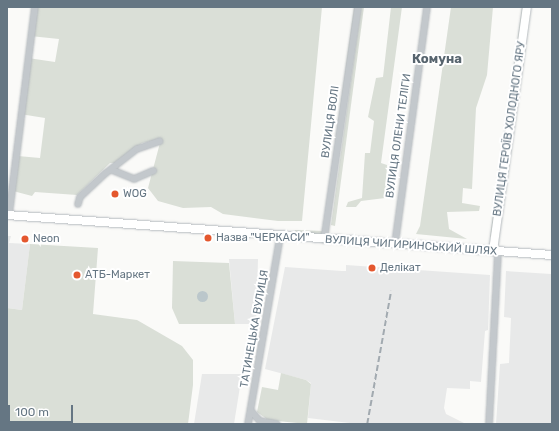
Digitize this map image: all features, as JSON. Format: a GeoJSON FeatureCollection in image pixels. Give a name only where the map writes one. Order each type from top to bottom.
{"type":"FeatureCollection","features":[{"type":"Feature","properties":{"kind":"main road","name":"ВУЛИЦЯ ГЕРОЇВ ХОЛОДНОГО ЯРУ"},"geometry":{"type":"LineString","coordinates":[[496,251],[527,7]]}},
{"type":"Feature","properties":{"kind":"main road","name":"ВУЛИЦЯ ЧИГИРИНСЬКИЙ ШЛЯХ"},"geometry":{"type":"LineString","coordinates":[[8,215],[324,240],[552,255]]}},
{"type":"Feature","properties":{"kind":"street"},"geometry":{"type":"LineString","coordinates":[[8,215],[35,7]]}},
{"type":"Feature","properties":{"kind":"street","name":"ВУЛИЦЯ ВОЛІ"},"geometry":{"type":"LineString","coordinates":[[324,240],[358,7]]}},
{"type":"Feature","properties":{"kind":"street","name":"ВУЛИЦЯ ОЛЕНИ ТЕЛІГИ"},"geometry":{"type":"LineString","coordinates":[[395,244],[427,7]]}},
{"type":"Feature","properties":{"kind":"street"},"geometry":{"type":"LineString","coordinates":[[78,204],[80,197],[137,149],[160,141]]}},
{"type":"Feature","properties":{"kind":"street"},"geometry":{"type":"LineString","coordinates":[[112,170],[134,180],[153,171]]}},
{"type":"Feature","properties":{"kind":"street","name":"ТАТИНЕЦЬКА ВУЛИЦЯ"},"geometry":{"type":"LineString","coordinates":[[248,424],[280,236]]}},
{"type":"Feature","properties":{"kind":"street","name":"ВУЛИЦЯ ГЕРОЇВ ХОЛОДНОГО ЯРУ"},"geometry":{"type":"LineString","coordinates":[[489,424],[496,251]]}},
{"type":"Feature","properties":{"kind":"street"},"geometry":{"type":"LineString","coordinates":[[251,411],[258,419],[265,423],[277,424]]}},
{"type":"Feature","properties":{"kind":"shaded area"},"geometry":{"type":"Polygon","coordinates":[[[35,7],[322,7],[302,221],[278,221],[223,214],[211,207],[183,208],[158,201],[148,188],[161,139],[142,143],[118,163],[110,163],[77,195],[35,192],[32,196],[13,191],[18,156],[40,158],[45,118],[20,114],[28,58],[55,62],[59,39],[30,36],[35,7]]]}},
{"type":"Feature","properties":{"kind":"shaded area"},"geometry":{"type":"Polygon","coordinates":[[[354,7],[357,7],[324,224],[354,7]]]}},
{"type":"Feature","properties":{"kind":"shaded area"},"geometry":{"type":"Polygon","coordinates":[[[361,7],[364,7],[335,226],[331,225],[361,7]]]}},
{"type":"Feature","properties":{"kind":"shaded area"},"geometry":{"type":"Polygon","coordinates":[[[391,7],[402,7],[381,163],[387,165],[385,198],[361,201],[356,207],[346,207],[348,202],[362,198],[365,153],[370,153],[374,121],[368,117],[376,78],[383,77],[391,7]]]}},
{"type":"Feature","properties":{"kind":"shaded area"},"geometry":{"type":"Polygon","coordinates":[[[451,7],[493,7],[487,75],[476,108],[472,189],[463,188],[462,203],[480,206],[479,211],[447,212],[449,229],[467,239],[416,234],[420,226],[451,7]]]}},
{"type":"Feature","properties":{"kind":"shaded area"},"geometry":{"type":"Polygon","coordinates":[[[522,7],[525,7],[492,236],[490,237],[522,7]]]}},
{"type":"Feature","properties":{"kind":"shaded area"},"geometry":{"type":"Polygon","coordinates":[[[295,230],[324,231],[323,238],[294,236],[295,230]]]}},
{"type":"Feature","properties":{"kind":"shaded area"},"geometry":{"type":"Polygon","coordinates":[[[7,236],[11,236],[9,243],[30,244],[22,310],[7,308],[7,236]]]}},
{"type":"Feature","properties":{"kind":"shaded area"},"geometry":{"type":"Polygon","coordinates":[[[30,244],[98,248],[93,314],[137,320],[182,346],[193,360],[193,385],[188,424],[7,424],[7,308],[22,310],[30,244]]]}},
{"type":"Feature","properties":{"kind":"shaded area"},"geometry":{"type":"Polygon","coordinates":[[[229,259],[258,259],[256,324],[235,324],[229,259]]]}},
{"type":"Feature","properties":{"kind":"shaded area"},"geometry":{"type":"Polygon","coordinates":[[[173,261],[229,263],[235,324],[179,324],[172,308],[173,261]]]}},
{"type":"Feature","properties":{"kind":"shaded area"},"geometry":{"type":"Polygon","coordinates":[[[552,264],[552,424],[496,424],[500,364],[509,363],[511,318],[504,317],[506,271],[551,274],[552,264]]]}},
{"type":"Feature","properties":{"kind":"shaded area"},"geometry":{"type":"Polygon","coordinates":[[[346,265],[490,275],[488,330],[485,331],[481,382],[470,381],[470,389],[447,388],[444,408],[446,414],[466,424],[358,424],[308,418],[311,383],[306,380],[265,369],[285,267],[346,271],[346,265]]]}},
{"type":"Feature","properties":{"kind":"shaded area"},"geometry":{"type":"Polygon","coordinates":[[[200,291],[204,291],[206,292],[206,300],[200,301],[197,298],[197,294],[200,291]]]}},
{"type":"Feature","properties":{"kind":"shaded area"},"geometry":{"type":"Polygon","coordinates":[[[281,373],[306,380],[311,384],[307,424],[268,420],[257,412],[262,387],[278,390],[281,373]]]}},
{"type":"Feature","properties":{"kind":"shaded area"},"geometry":{"type":"Polygon","coordinates":[[[202,374],[242,374],[234,424],[194,424],[202,374]]]}},
{"type":"Feature","properties":{"kind":"railway"},"geometry":{"type":"LineString","coordinates":[[367,424],[391,291]]}},
{"type":"Feature","properties":{"kind":"place","name":"WOG"},"geometry":{"type":"Point","coordinates":[115,194]}},
{"type":"Feature","properties":{"kind":"place","name":"Назва \"ЧЕРКАСИ\""},"geometry":{"type":"Point","coordinates":[208,238]}},
{"type":"Feature","properties":{"kind":"place","name":"Neon"},"geometry":{"type":"Point","coordinates":[25,239]}},
{"type":"Feature","properties":{"kind":"place","name":"Делікат"},"geometry":{"type":"Point","coordinates":[372,268]}},
{"type":"Feature","properties":{"kind":"place","name":"АТБ-Маркет"},"geometry":{"type":"Point","coordinates":[77,275]}},
{"type":"Feature","properties":{"kind":"district","name":"Комуна"},"geometry":{"type":"Point","coordinates":[437,59]}}]}
